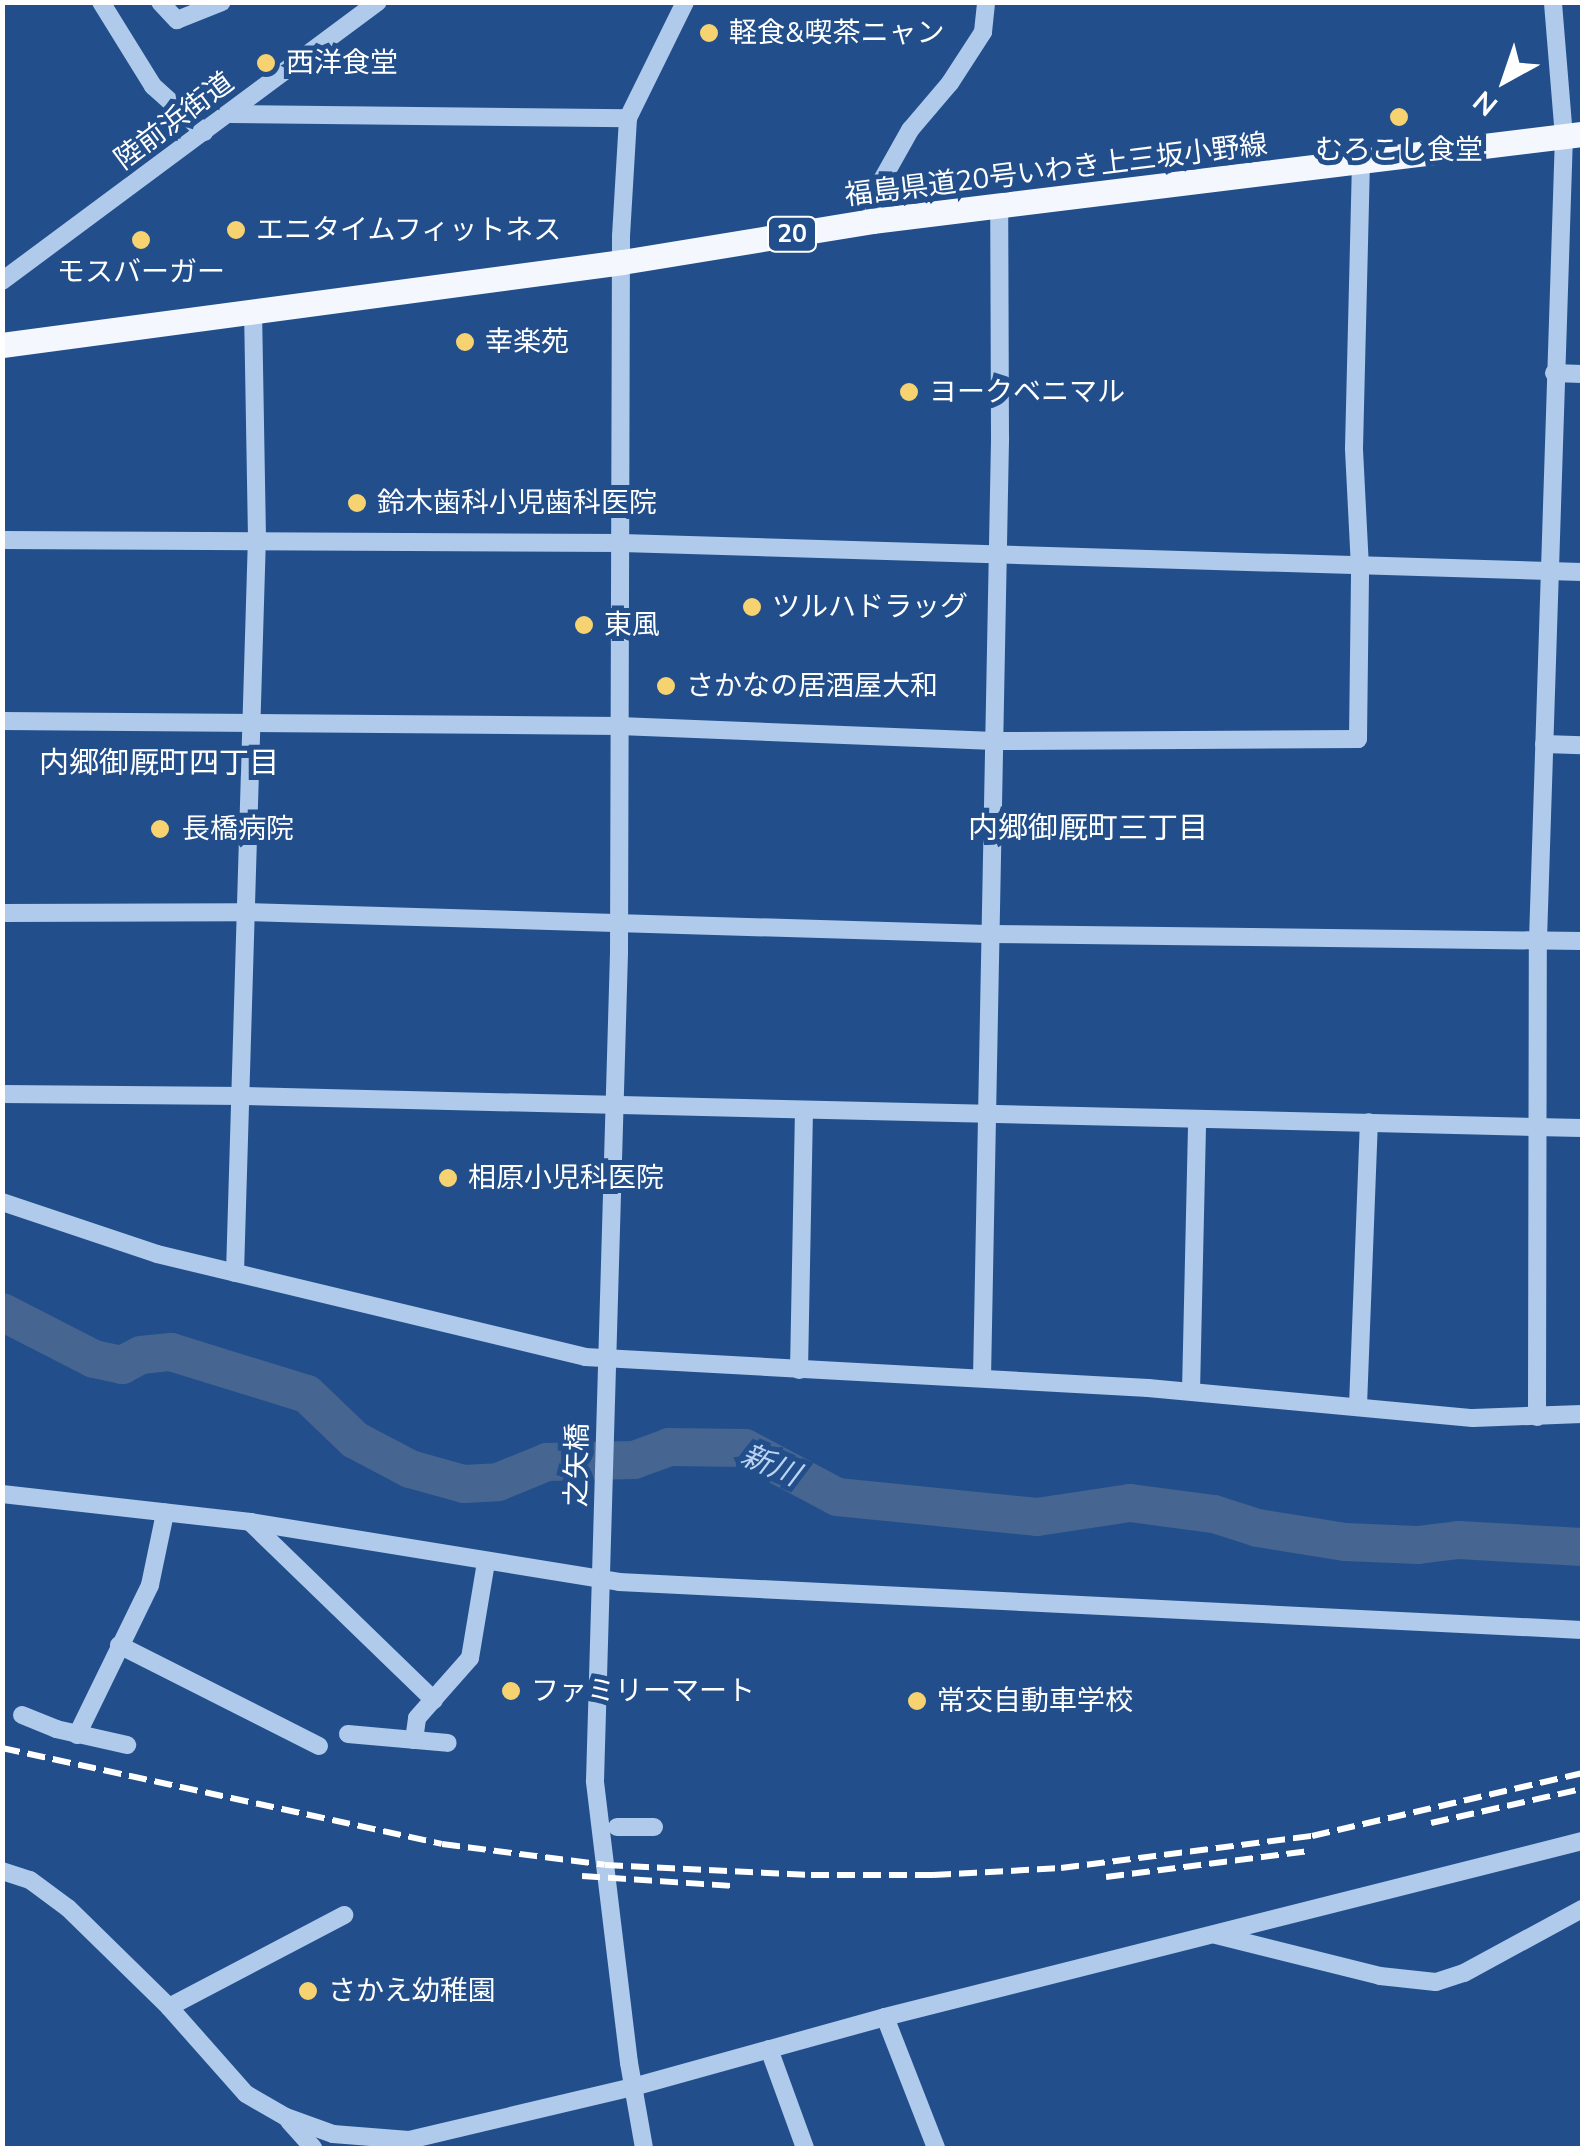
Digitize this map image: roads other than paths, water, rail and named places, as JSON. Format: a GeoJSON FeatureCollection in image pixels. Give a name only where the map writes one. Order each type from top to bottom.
{"type":"FeatureCollection","features":[{"type":"Feature","properties":{"kind":"main road","name":"福島県道20号いわき上三坂小野線"},"geometry":{"type":"LineString","coordinates":[[2,345],[622,262],[999,204],[1573,136]]}},
{"type":"Feature","properties":{"kind":"street"},"geometry":{"type":"LineString","coordinates":[[100,2],[153,86],[204,132]]}},
{"type":"Feature","properties":{"kind":"street"},"geometry":{"type":"LineString","coordinates":[[160,2],[177,20],[222,2]]}},
{"type":"Feature","properties":{"kind":"street"},"geometry":{"type":"LineString","coordinates":[[231,114],[628,118],[685,2]]}},
{"type":"Feature","properties":{"kind":"street"},"geometry":{"type":"LineString","coordinates":[[872,221],[873,196],[910,130],[950,83],[983,32],[986,2]]}},
{"type":"Feature","properties":{"kind":"street"},"geometry":{"type":"LineString","coordinates":[[1536,1417],[1538,940],[1554,373],[1573,136],[1552,2]]}},
{"type":"Feature","properties":{"kind":"street","name":"陸前浜街道"},"geometry":{"type":"LineString","coordinates":[[2,282],[231,114],[367,5]]}},
{"type":"Feature","properties":{"kind":"street","name":"之矢橋"},"geometry":{"type":"LineString","coordinates":[[628,118],[622,262],[618,924],[595,1782],[644,2148]]}},
{"type":"Feature","properties":{"kind":"street"},"geometry":{"type":"LineString","coordinates":[[2,721],[619,726],[995,742],[1358,739],[1360,568],[1354,448],[1362,163]]}},
{"type":"Feature","properties":{"kind":"street"},"geometry":{"type":"LineString","coordinates":[[982,1378],[998,558],[999,204]]}},
{"type":"Feature","properties":{"kind":"street"},"geometry":{"type":"LineString","coordinates":[[235,1273],[256,538],[253,311]]}},
{"type":"Feature","properties":{"kind":"street"},"geometry":{"type":"LineString","coordinates":[[1554,373],[1582,374]]}},
{"type":"Feature","properties":{"kind":"street"},"geometry":{"type":"LineString","coordinates":[[2,540],[256,538],[622,543],[998,558],[1582,572]]}},
{"type":"Feature","properties":{"kind":"street"},"geometry":{"type":"LineString","coordinates":[[1544,744],[1582,745]]}},
{"type":"Feature","properties":{"kind":"street"},"geometry":{"type":"LineString","coordinates":[[2,913],[245,912],[988,934],[1582,941]]}},
{"type":"Feature","properties":{"kind":"street"},"geometry":{"type":"LineString","coordinates":[[2,1094],[243,1096],[1582,1128]]}},
{"type":"Feature","properties":{"kind":"street"},"geometry":{"type":"LineString","coordinates":[[800,1370],[804,1112]]}},
{"type":"Feature","properties":{"kind":"street"},"geometry":{"type":"LineString","coordinates":[[1191,1392],[1197,1119]]}},
{"type":"Feature","properties":{"kind":"street"},"geometry":{"type":"LineString","coordinates":[[1358,1406],[1369,1122]]}},
{"type":"Feature","properties":{"kind":"street"},"geometry":{"type":"LineString","coordinates":[[2,1202],[158,1254],[606,1364],[982,1378],[1191,1392],[1473,1418],[1582,1414]]}},
{"type":"Feature","properties":{"kind":"street"},"geometry":{"type":"LineString","coordinates":[[2,1494],[250,1522],[486,1562],[1582,1630]]}},
{"type":"Feature","properties":{"kind":"street"},"geometry":{"type":"LineString","coordinates":[[77,1734],[150,1585],[165,1513]]}},
{"type":"Feature","properties":{"kind":"street"},"geometry":{"type":"LineString","coordinates":[[250,1522],[434,1700]]}},
{"type":"Feature","properties":{"kind":"street"},"geometry":{"type":"LineString","coordinates":[[414,1740],[417,1718],[475,1644],[486,1562]]}},
{"type":"Feature","properties":{"kind":"street"},"geometry":{"type":"LineString","coordinates":[[119,1645],[319,1746]]}},
{"type":"Feature","properties":{"kind":"street"},"geometry":{"type":"LineString","coordinates":[[22,1715],[77,1734],[127,1745]]}},
{"type":"Feature","properties":{"kind":"street"},"geometry":{"type":"LineString","coordinates":[[348,1734],[448,1743]]}},
{"type":"Feature","properties":{"kind":"street"},"geometry":{"type":"LineString","coordinates":[[616,1827],[654,1828]]}},
{"type":"Feature","properties":{"kind":"street"},"geometry":{"type":"LineString","coordinates":[[2,1871],[30,1880],[68,1908],[169,2007],[246,2094],[286,2117],[333,2134],[409,2140],[633,2088],[884,2017],[1582,1841]]}},
{"type":"Feature","properties":{"kind":"street"},"geometry":{"type":"LineString","coordinates":[[1216,1935],[1363,1972],[1436,1982],[1464,1973],[1582,1909]]}},
{"type":"Feature","properties":{"kind":"street"},"geometry":{"type":"LineString","coordinates":[[169,2007],[344,1915]]}},
{"type":"Feature","properties":{"kind":"street"},"geometry":{"type":"LineString","coordinates":[[884,2017],[936,2148]]}},
{"type":"Feature","properties":{"kind":"street"},"geometry":{"type":"LineString","coordinates":[[769,2049],[805,2148]]}},
{"type":"Feature","properties":{"kind":"street"},"geometry":{"type":"LineString","coordinates":[[286,2117],[314,2148]]}},
{"type":"Feature","properties":{"kind":"waterway","name":"新川"},"geometry":{"type":"LineString","coordinates":[[2,1312],[94,1359],[122,1365],[141,1355],[171,1352],[307,1394],[355,1440],[410,1469],[464,1484],[498,1482],[547,1462],[634,1460],[669,1447],[745,1448],[837,1497],[1037,1517],[1130,1503],[1214,1514],[1258,1528],[1345,1542],[1418,1545],[1459,1540],[1582,1547]]}},
{"type":"Feature","properties":{"kind":"railway"},"geometry":{"type":"LineString","coordinates":[[2,1748],[442,1844],[605,1865],[811,1875],[933,1875],[1061,1868],[1312,1836],[1582,1773]]}},
{"type":"Feature","properties":{"kind":"railway"},"geometry":{"type":"LineString","coordinates":[[1431,1823],[1582,1789]]}},
{"type":"Feature","properties":{"kind":"railway"},"geometry":{"type":"LineString","coordinates":[[1106,1877],[1309,1851]]}},
{"type":"Feature","properties":{"kind":"railway"},"geometry":{"type":"LineString","coordinates":[[582,1876],[731,1886]]}},
{"type":"Feature","properties":{"kind":"place","name":"軽食&喫茶ニャン"},"geometry":{"type":"Point","coordinates":[709,33]}},
{"type":"Feature","properties":{"kind":"place","name":"西洋食堂"},"geometry":{"type":"Point","coordinates":[266,63]}},
{"type":"Feature","properties":{"kind":"place","name":"むろこし食堂"},"geometry":{"type":"Point","coordinates":[1399,117]}},
{"type":"Feature","properties":{"kind":"place","name":"エニタイムフィットネス"},"geometry":{"type":"Point","coordinates":[236,230]}},
{"type":"Feature","properties":{"kind":"place","name":"モスバーガー"},"geometry":{"type":"Point","coordinates":[141,240]}},
{"type":"Feature","properties":{"kind":"place","name":"幸楽苑"},"geometry":{"type":"Point","coordinates":[465,342]}},
{"type":"Feature","properties":{"kind":"place","name":"ヨークベニマル"},"geometry":{"type":"Point","coordinates":[909,392]}},
{"type":"Feature","properties":{"kind":"place","name":"鈴木歯科小児歯科医院"},"geometry":{"type":"Point","coordinates":[357,503]}},
{"type":"Feature","properties":{"kind":"place","name":"ツルハドラッグ"},"geometry":{"type":"Point","coordinates":[752,607]}},
{"type":"Feature","properties":{"kind":"place","name":"東風"},"geometry":{"type":"Point","coordinates":[584,625]}},
{"type":"Feature","properties":{"kind":"place","name":"さかなの居酒屋大和"},"geometry":{"type":"Point","coordinates":[666,686]}},
{"type":"Feature","properties":{"kind":"place","name":"長橋病院"},"geometry":{"type":"Point","coordinates":[160,829]}},
{"type":"Feature","properties":{"kind":"place","name":"相原小児科医院"},"geometry":{"type":"Point","coordinates":[448,1178]}},
{"type":"Feature","properties":{"kind":"place","name":"ファミリーマート"},"geometry":{"type":"Point","coordinates":[511,1691]}},
{"type":"Feature","properties":{"kind":"place","name":"常交自動車学校"},"geometry":{"type":"Point","coordinates":[917,1701]}},
{"type":"Feature","properties":{"kind":"place","name":"さかえ幼稚園"},"geometry":{"type":"Point","coordinates":[308,1991]}},
{"type":"Feature","properties":{"kind":"district","name":"内郷御厩町四丁目"},"geometry":{"type":"Point","coordinates":[159,764]}},
{"type":"Feature","properties":{"kind":"district","name":"内郷御厩町三丁目"},"geometry":{"type":"Point","coordinates":[1088,829]}}]}
